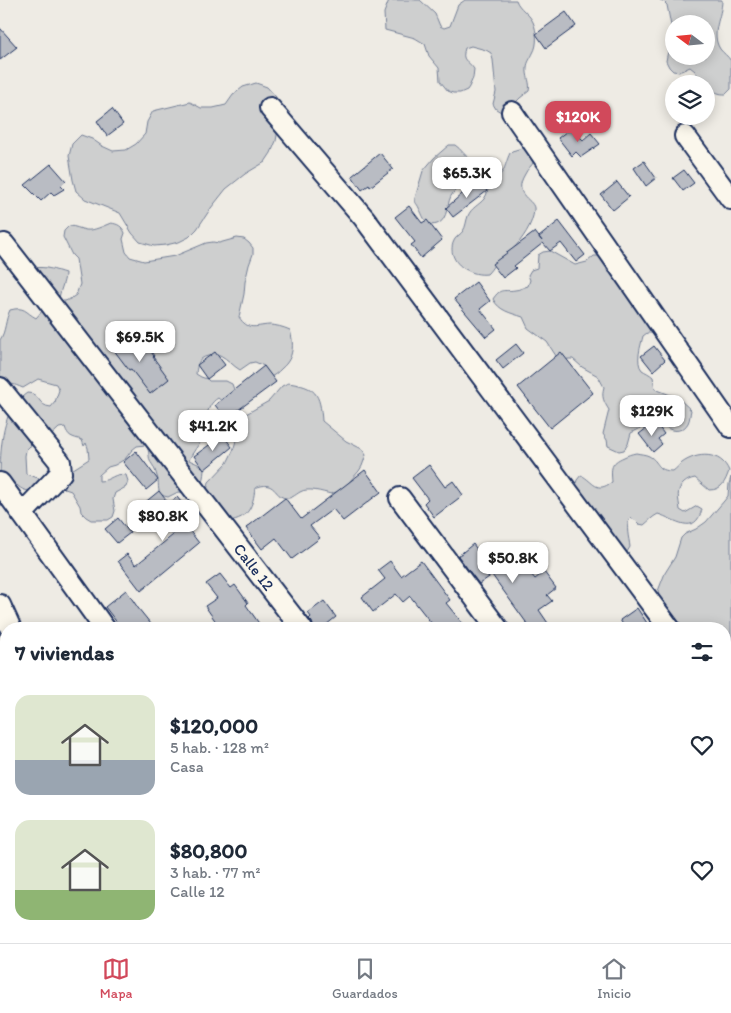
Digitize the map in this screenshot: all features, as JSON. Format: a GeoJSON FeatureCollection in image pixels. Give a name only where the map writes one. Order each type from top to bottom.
{"type":"FeatureCollection","features":[{"type":"Feature","properties":{"kind":"street"},"geometry":{"type":"LineString","coordinates":[[270,108],[364,218],[665,622]]}},
{"type":"Feature","properties":{"kind":"street"},"geometry":{"type":"LineString","coordinates":[[512,112],[731,427]]}},
{"type":"Feature","properties":{"kind":"street"},"geometry":{"type":"LineString","coordinates":[[685,136],[731,199]]}},
{"type":"Feature","properties":{"kind":"street","name":"Calle 12"},"geometry":{"type":"LineString","coordinates":[[4,244],[297,622]]}},
{"type":"Feature","properties":{"kind":"street"},"geometry":{"type":"LineString","coordinates":[[0,388],[60,462],[61,473],[22,514]]}},
{"type":"Feature","properties":{"kind":"street"},"geometry":{"type":"LineString","coordinates":[[0,483],[100,622]]}},
{"type":"Feature","properties":{"kind":"street"},"geometry":{"type":"LineString","coordinates":[[400,498],[493,622]]}},
{"type":"Feature","properties":{"kind":"street"},"geometry":{"type":"LineString","coordinates":[[0,605],[8,622]]}},
{"type":"Feature","properties":{"kind":"shaded area"},"geometry":{"type":"Polygon","coordinates":[[[389,0],[420,0],[435,14],[440,26],[444,28],[450,26],[458,5],[465,0],[516,0],[531,19],[536,34],[535,50],[527,66],[529,91],[507,111],[501,112],[496,109],[493,104],[496,92],[491,53],[471,46],[465,48],[464,56],[465,60],[474,69],[469,87],[460,93],[448,91],[440,81],[439,68],[429,56],[425,44],[415,38],[385,30],[384,13],[389,0]]]}},
{"type":"Feature","properties":{"kind":"shaded area"},"geometry":{"type":"Polygon","coordinates":[[[660,0],[722,0],[716,37],[720,49],[731,61],[731,89],[726,94],[720,94],[715,91],[715,75],[697,75],[690,67],[679,72],[673,71],[668,65],[715,65],[715,15],[669,15],[667,5],[660,0]]]}},
{"type":"Feature","properties":{"kind":"shaded area"},"geometry":{"type":"Polygon","coordinates":[[[256,83],[267,87],[276,97],[280,118],[276,141],[271,153],[265,162],[245,174],[226,189],[189,237],[166,245],[154,246],[140,242],[120,213],[85,199],[76,191],[69,156],[72,144],[81,135],[113,151],[126,150],[136,144],[145,134],[147,122],[153,111],[190,102],[201,108],[226,105],[233,95],[243,87],[256,83]]]}},
{"type":"Feature","properties":{"kind":"shaded area"},"geometry":{"type":"Polygon","coordinates":[[[449,145],[455,145],[471,160],[487,166],[484,173],[469,178],[454,192],[449,201],[444,219],[433,225],[423,217],[415,198],[423,171],[449,145]]]}},
{"type":"Feature","properties":{"kind":"shaded area"},"geometry":{"type":"Polygon","coordinates":[[[522,148],[529,150],[534,161],[521,182],[522,193],[534,206],[532,221],[516,246],[506,253],[487,274],[470,272],[455,260],[452,252],[453,243],[464,229],[469,213],[485,197],[491,181],[504,169],[510,153],[522,148]]]}},
{"type":"Feature","properties":{"kind":"shaded area"},"geometry":{"type":"Polygon","coordinates":[[[111,223],[120,226],[124,231],[123,239],[126,252],[130,257],[144,261],[175,256],[206,243],[219,243],[237,238],[244,239],[253,248],[253,254],[245,282],[239,317],[249,326],[272,325],[290,330],[292,350],[286,364],[268,378],[264,366],[255,362],[240,370],[220,355],[202,358],[196,374],[209,381],[226,381],[232,384],[236,395],[223,402],[218,398],[213,402],[208,411],[204,434],[189,460],[200,465],[204,470],[201,484],[190,493],[178,492],[168,497],[162,495],[159,492],[157,477],[150,461],[148,449],[145,445],[137,446],[125,459],[108,467],[99,475],[99,481],[122,474],[126,475],[128,481],[126,487],[115,493],[113,517],[108,520],[91,520],[81,512],[80,506],[71,491],[65,489],[62,484],[67,473],[89,459],[86,443],[84,446],[82,440],[71,436],[65,427],[59,428],[42,444],[30,446],[26,450],[26,474],[44,480],[33,491],[24,490],[17,485],[12,487],[0,486],[3,434],[5,424],[14,404],[27,393],[35,395],[43,404],[51,407],[59,390],[56,384],[38,379],[23,388],[12,384],[0,387],[0,340],[10,310],[22,309],[36,318],[44,309],[34,268],[46,268],[65,273],[59,301],[65,301],[76,295],[80,284],[76,259],[63,237],[64,231],[69,226],[89,230],[111,223]]]}},
{"type":"Feature","properties":{"kind":"shaded area"},"geometry":{"type":"Polygon","coordinates":[[[550,251],[575,265],[587,262],[594,256],[601,256],[607,265],[607,271],[617,277],[656,328],[653,333],[647,333],[643,336],[639,353],[640,367],[653,377],[655,389],[678,398],[691,410],[689,421],[684,428],[672,430],[656,419],[650,420],[641,428],[631,433],[624,450],[619,451],[608,446],[603,434],[609,410],[604,399],[604,387],[598,376],[582,367],[573,359],[562,362],[547,342],[528,328],[523,317],[506,311],[496,303],[493,299],[500,291],[517,290],[528,286],[530,280],[528,275],[531,270],[537,268],[538,255],[550,251]]]}},
{"type":"Feature","properties":{"kind":"shaded area"},"geometry":{"type":"Polygon","coordinates":[[[288,383],[311,389],[315,393],[320,404],[322,421],[346,441],[362,449],[366,455],[362,466],[343,489],[331,494],[307,490],[288,498],[282,497],[271,487],[262,486],[255,488],[249,510],[241,517],[229,521],[205,498],[209,482],[227,463],[233,451],[242,420],[246,414],[269,401],[282,386],[288,383]]]}},
{"type":"Feature","properties":{"kind":"shaded area"},"geometry":{"type":"Polygon","coordinates":[[[636,453],[649,456],[661,468],[668,471],[673,471],[688,459],[708,455],[720,460],[729,471],[724,482],[717,489],[709,490],[695,478],[688,480],[679,489],[680,510],[685,513],[697,506],[702,509],[695,522],[684,524],[658,514],[644,525],[630,518],[628,528],[630,547],[627,552],[621,553],[573,492],[581,475],[599,487],[612,482],[612,466],[616,461],[636,453]]]}},
{"type":"Feature","properties":{"kind":"shaded area"},"geometry":{"type":"Polygon","coordinates":[[[731,477],[731,622],[672,622],[661,610],[658,591],[665,573],[675,557],[681,538],[706,522],[728,496],[731,477]]]}},
{"type":"Feature","properties":{"kind":"building"},"geometry":{"type":"Polygon","coordinates":[[[566,12],[576,26],[546,48],[536,34],[566,12]]]}},
{"type":"Feature","properties":{"kind":"building"},"geometry":{"type":"Polygon","coordinates":[[[0,28],[17,47],[0,60],[0,28]]]}},
{"type":"Feature","properties":{"kind":"building"},"geometry":{"type":"Polygon","coordinates":[[[112,109],[123,124],[107,136],[97,121],[112,109]]]}},
{"type":"Feature","properties":{"kind":"building"},"geometry":{"type":"Polygon","coordinates":[[[571,128],[583,140],[591,133],[600,144],[581,157],[576,152],[572,156],[558,138],[571,128]]]}},
{"type":"Feature","properties":{"kind":"building"},"geometry":{"type":"Polygon","coordinates":[[[380,153],[393,169],[370,187],[369,185],[362,190],[352,176],[380,153]]]}},
{"type":"Feature","properties":{"kind":"building"},"geometry":{"type":"Polygon","coordinates":[[[644,161],[656,178],[646,186],[634,168],[644,161]]]}},
{"type":"Feature","properties":{"kind":"building"},"geometry":{"type":"Polygon","coordinates":[[[51,164],[66,181],[61,186],[64,189],[54,195],[51,192],[41,201],[25,185],[51,164]]]}},
{"type":"Feature","properties":{"kind":"building"},"geometry":{"type":"Polygon","coordinates":[[[684,170],[694,183],[683,191],[673,178],[684,170]]]}},
{"type":"Feature","properties":{"kind":"building"},"geometry":{"type":"Polygon","coordinates":[[[478,180],[487,191],[453,217],[446,208],[478,180]]]}},
{"type":"Feature","properties":{"kind":"building"},"geometry":{"type":"Polygon","coordinates":[[[617,182],[629,197],[613,210],[601,195],[617,182]]]}},
{"type":"Feature","properties":{"kind":"building"},"geometry":{"type":"Polygon","coordinates":[[[409,206],[422,223],[427,220],[442,240],[421,258],[411,245],[415,242],[395,217],[409,206]]]}},
{"type":"Feature","properties":{"kind":"building"},"geometry":{"type":"Polygon","coordinates":[[[559,221],[585,255],[576,262],[561,243],[550,251],[543,243],[514,266],[516,268],[503,278],[492,264],[535,232],[542,241],[539,237],[559,221]]]}},
{"type":"Feature","properties":{"kind":"building"},"geometry":{"type":"Polygon","coordinates":[[[476,282],[490,301],[480,309],[496,329],[486,337],[454,299],[476,282]]]}},
{"type":"Feature","properties":{"kind":"building"},"geometry":{"type":"Polygon","coordinates":[[[117,333],[130,350],[143,340],[169,379],[150,394],[107,341],[117,333]]]}},
{"type":"Feature","properties":{"kind":"building"},"geometry":{"type":"Polygon","coordinates":[[[516,344],[523,353],[503,369],[496,360],[516,344]]]}},
{"type":"Feature","properties":{"kind":"building"},"geometry":{"type":"Polygon","coordinates":[[[654,346],[665,360],[653,371],[641,356],[654,346]]]}},
{"type":"Feature","properties":{"kind":"building"},"geometry":{"type":"Polygon","coordinates":[[[215,352],[225,365],[207,379],[197,365],[215,352]]]}},
{"type":"Feature","properties":{"kind":"building"},"geometry":{"type":"Polygon","coordinates":[[[561,352],[593,393],[550,428],[518,387],[561,352]]]}},
{"type":"Feature","properties":{"kind":"building"},"geometry":{"type":"Polygon","coordinates":[[[264,366],[276,382],[226,419],[215,405],[264,366]]]}},
{"type":"Feature","properties":{"kind":"building"},"geometry":{"type":"Polygon","coordinates":[[[655,422],[664,434],[658,439],[662,444],[653,452],[639,434],[655,422]]]}},
{"type":"Feature","properties":{"kind":"building"},"geometry":{"type":"Polygon","coordinates":[[[223,435],[232,447],[204,470],[194,456],[223,435]]]}},
{"type":"Feature","properties":{"kind":"building"},"geometry":{"type":"Polygon","coordinates":[[[136,451],[158,480],[146,490],[123,462],[136,451]]]}},
{"type":"Feature","properties":{"kind":"building"},"geometry":{"type":"Polygon","coordinates":[[[429,465],[445,487],[453,481],[463,495],[434,517],[424,503],[428,499],[412,478],[429,465]]]}},
{"type":"Feature","properties":{"kind":"building"},"geometry":{"type":"Polygon","coordinates":[[[365,470],[381,492],[343,521],[333,509],[310,526],[320,538],[292,559],[276,538],[262,549],[246,528],[285,498],[301,519],[365,470]]]}},
{"type":"Feature","properties":{"kind":"building"},"geometry":{"type":"Polygon","coordinates":[[[159,491],[169,504],[177,497],[194,518],[185,525],[199,543],[141,591],[118,561],[127,554],[136,565],[173,535],[156,514],[153,516],[143,504],[159,491]]]}},
{"type":"Feature","properties":{"kind":"building"},"geometry":{"type":"Polygon","coordinates":[[[118,518],[130,533],[117,543],[105,529],[118,518]]]}},
{"type":"Feature","properties":{"kind":"building"},"geometry":{"type":"Polygon","coordinates":[[[473,544],[485,560],[493,554],[497,560],[511,550],[535,579],[544,572],[556,588],[547,595],[552,601],[539,610],[547,622],[526,622],[492,575],[479,584],[458,556],[473,544]]]}},
{"type":"Feature","properties":{"kind":"building"},"geometry":{"type":"Polygon","coordinates":[[[390,561],[401,576],[421,561],[450,600],[446,603],[461,622],[430,622],[410,596],[403,602],[396,594],[373,612],[362,597],[385,579],[378,570],[390,561]]]}},
{"type":"Feature","properties":{"kind":"building"},"geometry":{"type":"Polygon","coordinates":[[[220,574],[231,588],[235,585],[248,603],[246,605],[258,622],[216,622],[205,606],[217,598],[206,584],[220,574]]]}},
{"type":"Feature","properties":{"kind":"building"},"geometry":{"type":"Polygon","coordinates":[[[126,590],[149,622],[117,622],[105,607],[126,590]]]}},
{"type":"Feature","properties":{"kind":"building"},"geometry":{"type":"Polygon","coordinates":[[[324,601],[336,617],[330,622],[312,622],[309,619],[311,617],[308,613],[324,601]]]}},
{"type":"Feature","properties":{"kind":"building"},"geometry":{"type":"Polygon","coordinates":[[[637,608],[646,622],[621,622],[620,620],[637,608]]]}}]}
